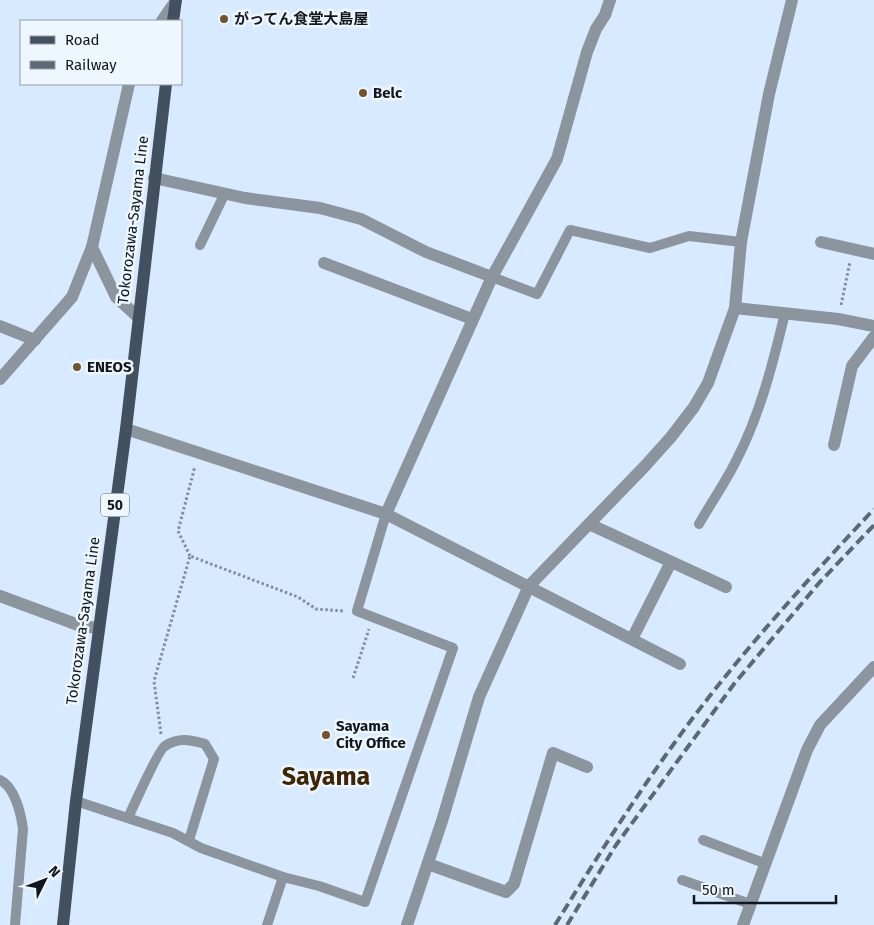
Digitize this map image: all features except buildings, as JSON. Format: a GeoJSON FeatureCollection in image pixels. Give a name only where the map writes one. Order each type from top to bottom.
{"type":"FeatureCollection","features":[{"type":"Feature","properties":{"kind":"main road"},"geometry":{"type":"LineString","coordinates":[[173,20],[176,1]]}},
{"type":"Feature","properties":{"kind":"main road","name":"Tokorozawa-Sayama Line"},"geometry":{"type":"LineString","coordinates":[[63,925],[76,801],[126,429],[166,85]]}},
{"type":"Feature","properties":{"kind":"street"},"geometry":{"type":"LineString","coordinates":[[386,514],[492,277],[557,159],[587,52],[610,0]]}},
{"type":"Feature","properties":{"kind":"street"},"geometry":{"type":"LineString","coordinates":[[407,925],[428,864],[479,697],[529,586],[671,437],[694,407],[708,383],[735,308],[740,242],[769,94],[792,0]]}},
{"type":"Feature","properties":{"kind":"street"},"geometry":{"type":"LineString","coordinates":[[163,20],[176,1]]}},
{"type":"Feature","properties":{"kind":"street"},"geometry":{"type":"LineString","coordinates":[[0,378],[72,297],[92,247],[129,85]]}},
{"type":"Feature","properties":{"kind":"street"},"geometry":{"type":"LineString","coordinates":[[154,178],[224,193],[320,208],[361,219],[426,252],[492,277]]}},
{"type":"Feature","properties":{"kind":"street"},"geometry":{"type":"LineString","coordinates":[[821,242],[874,254]]}},
{"type":"Feature","properties":{"kind":"street"},"geometry":{"type":"LineString","coordinates":[[92,247],[116,297],[138,317]]}},
{"type":"Feature","properties":{"kind":"street"},"geometry":{"type":"LineString","coordinates":[[324,263],[472,319]]}},
{"type":"Feature","properties":{"kind":"street"},"geometry":{"type":"LineString","coordinates":[[735,308],[838,319],[874,326]]}},
{"type":"Feature","properties":{"kind":"street"},"geometry":{"type":"LineString","coordinates":[[0,326],[35,340]]}},
{"type":"Feature","properties":{"kind":"street"},"geometry":{"type":"LineString","coordinates":[[834,445],[852,366],[874,336]]}},
{"type":"Feature","properties":{"kind":"street"},"geometry":{"type":"LineString","coordinates":[[126,429],[386,514],[680,664]]}},
{"type":"Feature","properties":{"kind":"street"},"geometry":{"type":"LineString","coordinates":[[589,524],[726,587]]}},
{"type":"Feature","properties":{"kind":"street"},"geometry":{"type":"LineString","coordinates":[[632,639],[671,562]]}},
{"type":"Feature","properties":{"kind":"street"},"geometry":{"type":"LineString","coordinates":[[0,596],[81,626],[98,628]]}},
{"type":"Feature","properties":{"kind":"street"},"geometry":{"type":"LineString","coordinates":[[743,925],[764,863],[807,750],[820,726],[872,672]]}},
{"type":"Feature","properties":{"kind":"street"},"geometry":{"type":"LineString","coordinates":[[428,864],[506,892],[514,884],[553,753],[587,767]]}},
{"type":"Feature","properties":{"kind":"lane"},"geometry":{"type":"LineString","coordinates":[[200,244],[224,193]]}},
{"type":"Feature","properties":{"kind":"lane"},"geometry":{"type":"LineString","coordinates":[[492,277],[537,294],[570,230],[650,248],[689,236],[740,242]]}},
{"type":"Feature","properties":{"kind":"lane"},"geometry":{"type":"LineString","coordinates":[[699,524],[737,461],[761,402],[785,313]]}},
{"type":"Feature","properties":{"kind":"lane"},"geometry":{"type":"LineString","coordinates":[[76,801],[174,832],[201,848],[283,877],[319,886],[365,902],[453,648],[358,612],[386,514]]}},
{"type":"Feature","properties":{"kind":"lane"},"geometry":{"type":"LineString","coordinates":[[128,818],[162,747],[176,740],[187,739],[205,744],[214,759],[189,840]]}},
{"type":"Feature","properties":{"kind":"lane"},"geometry":{"type":"LineString","coordinates":[[0,780],[4,782],[16,799],[22,816],[23,830],[14,925]]}},
{"type":"Feature","properties":{"kind":"lane"},"geometry":{"type":"LineString","coordinates":[[703,840],[764,863]]}},
{"type":"Feature","properties":{"kind":"lane"},"geometry":{"type":"LineString","coordinates":[[267,925],[283,877]]}},
{"type":"Feature","properties":{"kind":"lane"},"geometry":{"type":"LineString","coordinates":[[682,880],[750,904]]}},
{"type":"Feature","properties":{"kind":"path"},"geometry":{"type":"LineString","coordinates":[[838,319],[853,250]]}},
{"type":"Feature","properties":{"kind":"path"},"geometry":{"type":"LineString","coordinates":[[162,747],[154,681],[190,556],[178,531],[198,452]]}},
{"type":"Feature","properties":{"kind":"path"},"geometry":{"type":"LineString","coordinates":[[190,556],[298,597],[316,609],[358,612]]}},
{"type":"Feature","properties":{"kind":"path"},"geometry":{"type":"LineString","coordinates":[[353,678],[373,617]]}},
{"type":"Feature","properties":{"kind":"railway"},"geometry":{"type":"LineString","coordinates":[[555,925],[627,811],[696,714],[770,624],[874,509]]}},
{"type":"Feature","properties":{"kind":"railway"},"geometry":{"type":"LineString","coordinates":[[567,925],[616,845],[734,684],[819,583],[874,525]]}},
{"type":"Feature","properties":{"kind":"place","name":"がってん食堂大島屋"},"geometry":{"type":"Point","coordinates":[224,19]}},
{"type":"Feature","properties":{"kind":"place","name":"Belc"},"geometry":{"type":"Point","coordinates":[363,93]}},
{"type":"Feature","properties":{"kind":"place","name":"ENEOS"},"geometry":{"type":"Point","coordinates":[77,367]}},
{"type":"Feature","properties":{"kind":"place","name":"Sayama City Office"},"geometry":{"type":"Point","coordinates":[326,735]}},
{"type":"Feature","properties":{"kind":"district","name":"Sayama"},"geometry":{"type":"Point","coordinates":[326,776]}}]}
